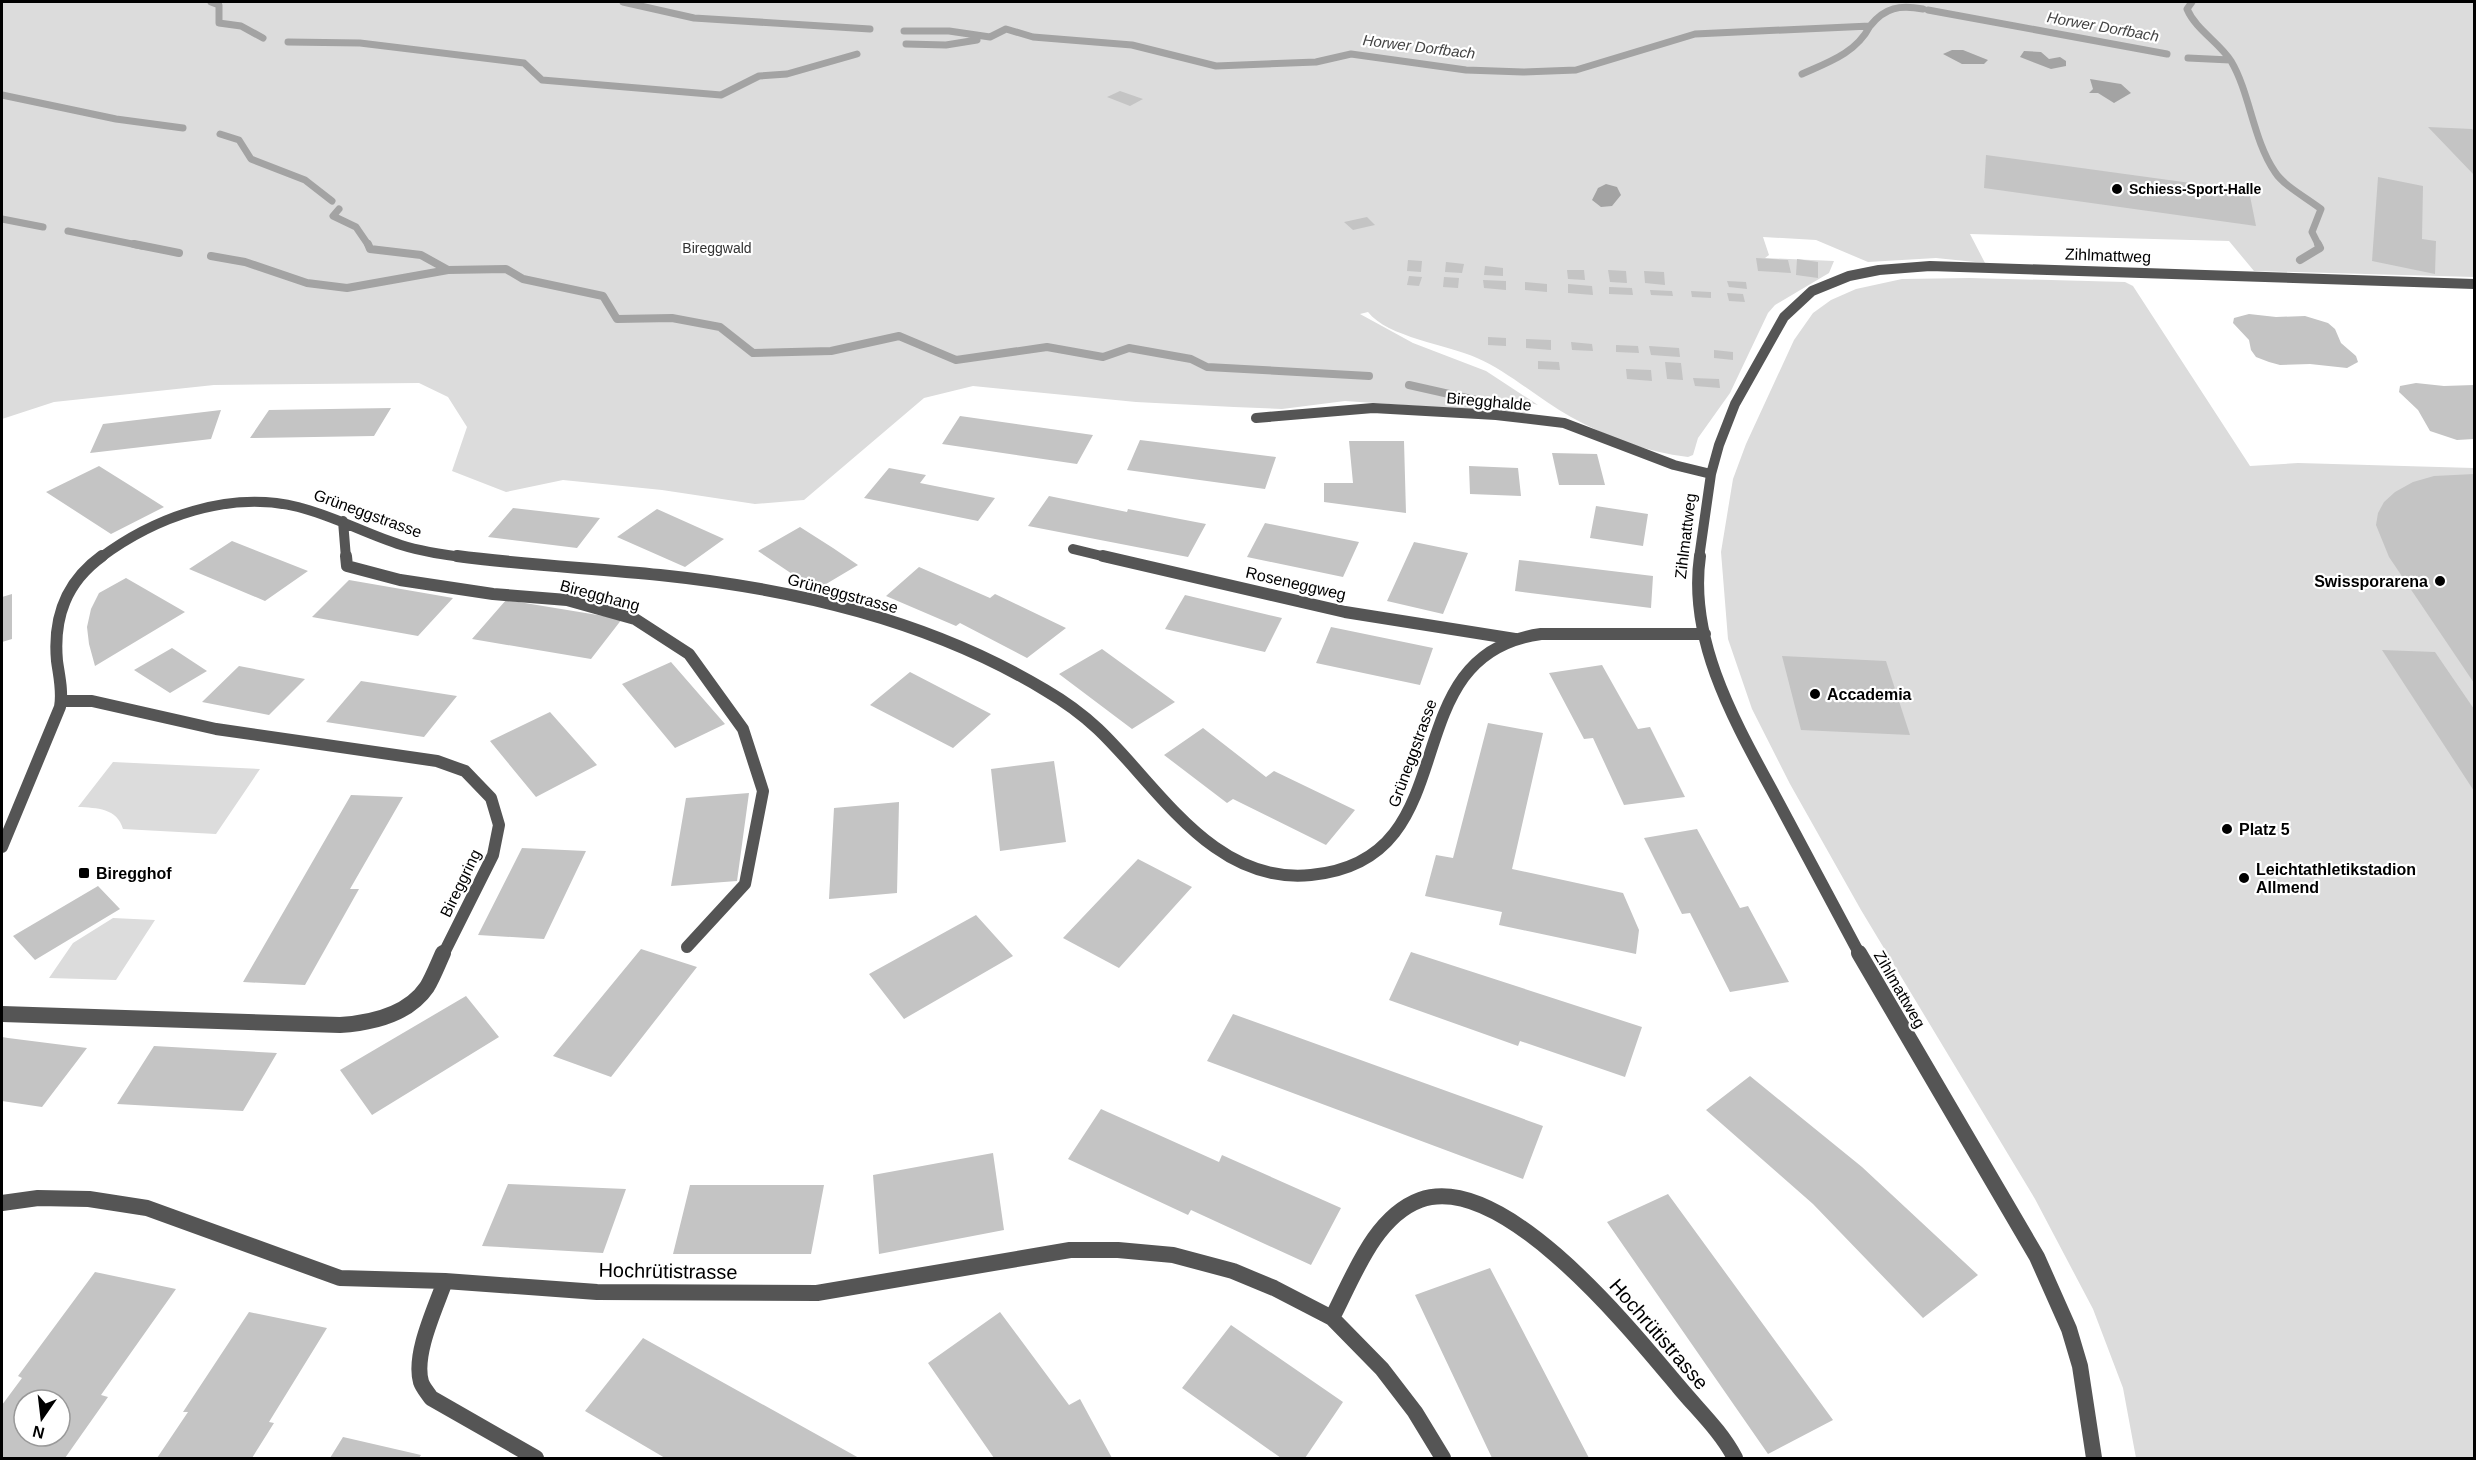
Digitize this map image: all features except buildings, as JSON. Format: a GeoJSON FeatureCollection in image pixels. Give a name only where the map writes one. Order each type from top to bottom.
{"type":"FeatureCollection","features":[{"type":"Feature","properties":{"kind":"street","name":"Zihlmattweg"},"geometry":{"type":"LineString","coordinates":[[2094,1458],[2080,1366],[2069,1329],[2037,1257],[1867,968],[1786,821],[1737,725],[1712,664],[1695,582],[1711,474],[1719,445],[1735,404],[1784,317],[1812,291],[1849,276],[1879,270],[1930,266],[2475,284]]}},
{"type":"Feature","properties":{"kind":"street","name":"Biregghalde"},"geometry":{"type":"LineString","coordinates":[[1256,418],[1373,408],[1496,415],[1564,423],[1674,465],[1711,474]]}},
{"type":"Feature","properties":{"kind":"street","name":"Grüneggstrasse"},"geometry":{"type":"LineString","coordinates":[[2,847],[63,701],[55,631],[57,614],[64,596],[81,574],[105,554],[162,523],[234,503],[293,504],[415,549],[466,558],[710,580],[812,599],[917,630],[971,651],[1018,674],[1087,720],[1196,835],[1231,861],[1267,872],[1303,876],[1333,872],[1366,860],[1393,838],[1411,811],[1449,698],[1476,662],[1515,639],[1551,634],[1705,634]]}},
{"type":"Feature","properties":{"kind":"street","name":"Biregghang"},"geometry":{"type":"LineString","coordinates":[[343,521],[347,566],[400,580],[493,594],[567,600],[635,619],[689,654],[743,729],[762,791],[745,884],[687,947]]}},
{"type":"Feature","properties":{"kind":"street","name":"Roseneggweg"},"geometry":{"type":"LineString","coordinates":[[1073,549],[1345,612],[1515,639]]}},
{"type":"Feature","properties":{"kind":"street","name":"Bireggring"},"geometry":{"type":"LineString","coordinates":[[2,1014],[340,1025],[370,1023],[406,1006],[426,988],[493,855],[499,825],[491,798],[465,771],[437,761],[216,729],[92,701],[63,701]]}},
{"type":"Feature","properties":{"kind":"street","name":"Hochrütistrasse"},"geometry":{"type":"LineString","coordinates":[[1332,1318],[1374,1242],[1399,1211],[1424,1199],[1455,1196],[1487,1208],[1530,1233],[1615,1310],[1735,1458]]}},
{"type":"Feature","properties":{"kind":"street","name":"Hochrütistrasse"},"geometry":{"type":"LineString","coordinates":[[2,1203],[38,1198],[89,1199],[138,1206],[174,1215],[340,1278],[445,1281],[654,1294],[817,1293],[1070,1250],[1118,1250],[1173,1255],[1233,1271],[1274,1288],[1332,1318],[1382,1369],[1420,1419],[1443,1458]]}},
{"type":"Feature","properties":{"kind":"street"},"geometry":{"type":"LineString","coordinates":[[445,1281],[426,1341],[420,1368],[422,1382],[431,1398],[536,1458]]}},
{"type":"Feature","properties":{"kind":"green space","name":"Bireggwald"},"geometry":{"type":"Polygon","coordinates":[[[2,2],[2474,2],[2474,277],[2254,271],[2229,241],[1970,234],[1985,263],[1936,258],[1868,262],[1816,240],[1763,237],[1769,255],[1765,258],[1834,261],[1829,273],[1775,305],[1768,313],[1730,393],[1698,438],[1693,455],[1688,457],[1627,443],[1599,431],[1559,410],[1489,364],[1465,353],[1419,340],[1389,328],[1368,312],[1360,314],[1413,343],[1486,371],[1538,405],[1517,399],[1515,405],[1526,413],[1345,401],[1282,409],[1136,402],[973,386],[924,398],[804,500],[755,504],[662,490],[563,480],[506,492],[452,471],[467,427],[448,397],[419,383],[214,385],[54,402],[2,419],[2,2]]]}},
{"type":"Feature","properties":{"kind":"green space"},"geometry":{"type":"Polygon","coordinates":[[[1970,278],[2125,282],[2133,286],[2250,466],[2298,463],[2474,468],[2474,1458],[2136,1458],[2123,1388],[2093,1309],[2035,1199],[1861,910],[1790,784],[1752,709],[1728,639],[1721,552],[1733,479],[1746,444],[1794,340],[1813,313],[1831,300],[1856,289],[1902,279],[1970,278]]]}},
{"type":"Feature","properties":{"kind":"green space"},"geometry":{"type":"Polygon","coordinates":[[[113,762],[260,769],[216,834],[123,829],[116,817],[105,810],[78,807],[113,762]]]}},
{"type":"Feature","properties":{"kind":"green space"},"geometry":{"type":"Polygon","coordinates":[[[113,918],[155,920],[116,980],[49,978],[73,943],[113,918]]]}},
{"type":"Feature","properties":{"kind":"shaded area"},"geometry":{"type":"Polygon","coordinates":[[[1952,50],[1963,50],[1988,60],[1984,64],[1962,64],[1943,54],[1952,50]]]}},
{"type":"Feature","properties":{"kind":"shaded area"},"geometry":{"type":"Polygon","coordinates":[[[2024,51],[2041,52],[2049,59],[2060,57],[2066,61],[2066,66],[2051,69],[2020,57],[2024,51]]]}},
{"type":"Feature","properties":{"kind":"shaded area"},"geometry":{"type":"Polygon","coordinates":[[[2090,79],[2121,84],[2131,93],[2114,103],[2098,93],[2089,93],[2093,89],[2090,79]]]}},
{"type":"Feature","properties":{"kind":"shaded area"},"geometry":{"type":"Polygon","coordinates":[[[1606,184],[1617,187],[1621,195],[1612,206],[1601,207],[1592,200],[1598,188],[1606,184]]]}},
{"type":"Feature","properties":{"kind":"waterway"},"geometry":{"type":"LineString","coordinates":[[211,2],[219,5],[219,23],[241,26],[263,38]]}},
{"type":"Feature","properties":{"kind":"waterway"},"geometry":{"type":"LineString","coordinates":[[623,2],[694,18],[870,29]]}},
{"type":"Feature","properties":{"kind":"waterway","name":"Horwer Dorfbach"},"geometry":{"type":"LineString","coordinates":[[2192,2],[2187,9],[2191,16],[2231,61],[2243,87],[2262,146],[2275,172],[2290,187],[2321,209],[2312,232],[2320,248],[2300,260]]}},
{"type":"Feature","properties":{"kind":"waterway","name":"Horwer Dorfbach"},"geometry":{"type":"LineString","coordinates":[[1870,26],[1887,11],[1907,7],[1923,9]]}},
{"type":"Feature","properties":{"kind":"waterway","name":"Horwer Dorfbach"},"geometry":{"type":"LineString","coordinates":[[1928,10],[2167,54]]}},
{"type":"Feature","properties":{"kind":"waterway","name":"Horwer Dorfbach"},"geometry":{"type":"LineString","coordinates":[[904,31],[949,31],[990,37],[1006,29],[1033,37],[1132,45],[1216,66],[1316,62],[1351,54],[1466,70],[1523,72],[1576,70],[1695,34],[1870,26]]}},
{"type":"Feature","properties":{"kind":"waterway"},"geometry":{"type":"LineString","coordinates":[[1802,74],[1841,56],[1857,43],[1870,26]]}},
{"type":"Feature","properties":{"kind":"waterway"},"geometry":{"type":"LineString","coordinates":[[906,44],[946,45],[977,40]]}},
{"type":"Feature","properties":{"kind":"waterway"},"geometry":{"type":"LineString","coordinates":[[288,42],[360,43],[524,63],[542,80],[721,95],[759,76],[787,74],[857,54]]}},
{"type":"Feature","properties":{"kind":"waterway","name":"Horwer Dorfbach"},"geometry":{"type":"LineString","coordinates":[[2188,58],[2230,60]]}},
{"type":"Feature","properties":{"kind":"waterway"},"geometry":{"type":"LineString","coordinates":[[2,95],[116,119],[183,128]]}},
{"type":"Feature","properties":{"kind":"waterway"},"geometry":{"type":"LineString","coordinates":[[220,134],[239,140],[251,159],[305,180],[332,201]]}},
{"type":"Feature","properties":{"kind":"waterway"},"geometry":{"type":"LineString","coordinates":[[339,209],[333,216],[356,227],[369,245]]}},
{"type":"Feature","properties":{"kind":"waterway"},"geometry":{"type":"LineString","coordinates":[[2,219],[43,227]]}},
{"type":"Feature","properties":{"kind":"waterway"},"geometry":{"type":"LineString","coordinates":[[68,231],[142,246]]}},
{"type":"Feature","properties":{"kind":"waterway"},"geometry":{"type":"LineString","coordinates":[[134,244],[179,253]]}},
{"type":"Feature","properties":{"kind":"waterway"},"geometry":{"type":"LineString","coordinates":[[369,245],[370,249],[421,255],[448,270]]}},
{"type":"Feature","properties":{"kind":"waterway"},"geometry":{"type":"LineString","coordinates":[[211,256],[245,262],[307,283],[347,288],[448,270]]}},
{"type":"Feature","properties":{"kind":"waterway"},"geometry":{"type":"LineString","coordinates":[[448,270],[506,269],[523,279],[603,296],[617,319],[672,318],[720,327],[753,353],[831,351],[899,336],[956,360],[1047,347],[1103,357],[1129,348],[1191,359],[1207,367],[1369,376]]}},
{"type":"Feature","properties":{"kind":"waterway"},"geometry":{"type":"LineString","coordinates":[[1409,385],[1507,407]]}},
{"type":"Feature","properties":{"kind":"place","name":"Schiess-Sport-Halle"},"geometry":{"type":"Point","coordinates":[2117,189]}},
{"type":"Feature","properties":{"kind":"place","name":"Swissporarena"},"geometry":{"type":"Point","coordinates":[2440,581]}},
{"type":"Feature","properties":{"kind":"place","name":"Accademia"},"geometry":{"type":"Point","coordinates":[1815,694]}},
{"type":"Feature","properties":{"kind":"place","name":"Platz 5"},"geometry":{"type":"Point","coordinates":[2227,829]}},
{"type":"Feature","properties":{"kind":"place","name":"Biregghof"},"geometry":{"type":"Point","coordinates":[84,873]}},
{"type":"Feature","properties":{"kind":"place","name":"Leichtathletikstadion Allmend"},"geometry":{"type":"Point","coordinates":[2244,878]}}]}
